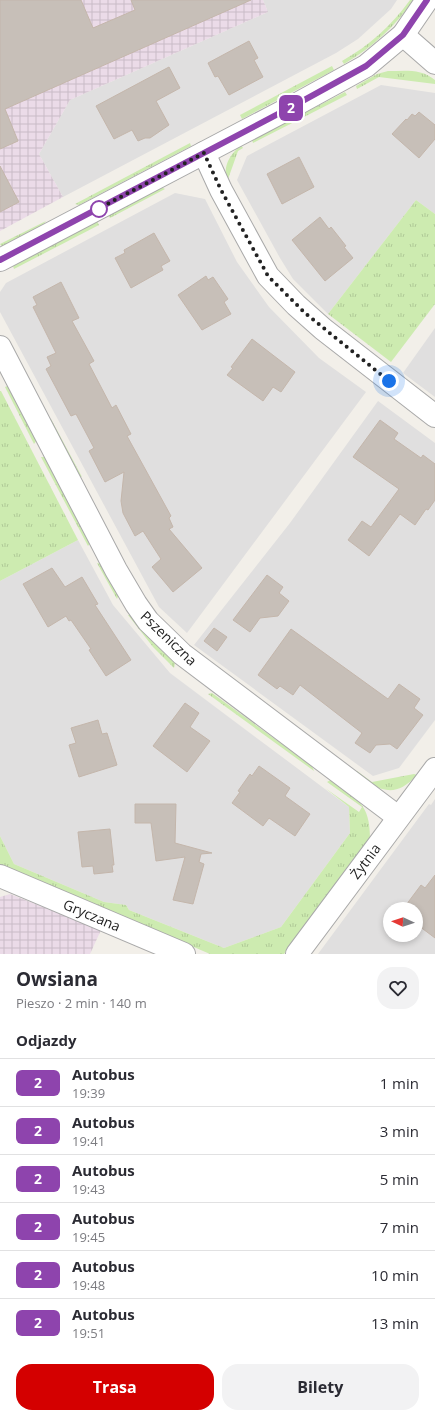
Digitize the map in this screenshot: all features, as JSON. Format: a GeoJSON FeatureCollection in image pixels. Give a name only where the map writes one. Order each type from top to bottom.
{"type":"FeatureCollection","features":[{"type":"Feature","properties":{"kind":"street"},"geometry":{"type":"LineString","coordinates":[[0,260],[366,66],[403,35],[427,0]]}},
{"type":"Feature","properties":{"kind":"street"},"geometry":{"type":"LineString","coordinates":[[403,35],[435,63]]}},
{"type":"Feature","properties":{"kind":"street"},"geometry":{"type":"LineString","coordinates":[[204,153],[221,190],[268,276],[296,305],[323,329],[435,416]]}},
{"type":"Feature","properties":{"kind":"street","name":"Pszeniczna"},"geometry":{"type":"LineString","coordinates":[[0,347],[116,570],[148,621],[182,654],[398,817]]}},
{"type":"Feature","properties":{"kind":"street","name":"Żytnia"},"geometry":{"type":"LineString","coordinates":[[297,954],[435,769]]}},
{"type":"Feature","properties":{"kind":"street","name":"Gryczana"},"geometry":{"type":"LineString","coordinates":[[0,876],[184,954]]}},
{"type":"Feature","properties":{"kind":"shaded area"},"geometry":{"type":"Polygon","coordinates":[[[0,0],[263,0],[268,12],[70,100],[39,154],[63,197],[0,231],[0,0]]]}},
{"type":"Feature","properties":{"kind":"shaded area"},"geometry":{"type":"Polygon","coordinates":[[[263,0],[397,0],[391,9],[358,39],[336,53],[63,197],[39,154],[70,100],[268,12],[263,0]]]}},
{"type":"Feature","properties":{"kind":"shaded area"},"geometry":{"type":"Polygon","coordinates":[[[381,85],[435,93],[435,214],[416,200],[328,314],[293,279],[237,180],[247,156],[381,85]]]}},
{"type":"Feature","properties":{"kind":"shaded area"},"geometry":{"type":"Polygon","coordinates":[[[175,193],[205,199],[237,262],[269,307],[319,358],[366,392],[187,633],[159,607],[0,312],[0,292],[6,283],[175,193]]]}},
{"type":"Feature","properties":{"kind":"shaded area"},"geometry":{"type":"Polygon","coordinates":[[[435,328],[435,397],[403,373],[435,328]]]}},
{"type":"Feature","properties":{"kind":"shaded area"},"geometry":{"type":"Polygon","coordinates":[[[378,401],[435,443],[435,720],[399,768],[373,776],[194,645],[290,523],[378,401]]]}},
{"type":"Feature","properties":{"kind":"shaded area"},"geometry":{"type":"Polygon","coordinates":[[[78,540],[113,605],[170,673],[349,807],[350,833],[281,927],[224,948],[129,910],[126,905],[104,902],[14,864],[0,836],[0,581],[78,540]]]}},
{"type":"Feature","properties":{"kind":"shaded area"},"geometry":{"type":"Polygon","coordinates":[[[435,799],[435,954],[318,954],[429,804],[431,805],[435,799]]]}},
{"type":"Feature","properties":{"kind":"shaded area"},"geometry":{"type":"Polygon","coordinates":[[[10,894],[101,930],[90,954],[0,954],[0,897],[10,894]]]}},
{"type":"Feature","properties":{"kind":"green space"},"geometry":{"type":"Polygon","coordinates":[[[410,0],[414,0],[391,28],[364,51],[344,64],[342,61],[371,42],[388,27],[410,0]]]}},
{"type":"Feature","properties":{"kind":"green space"},"geometry":{"type":"Polygon","coordinates":[[[332,66],[334,70],[242,119],[240,115],[332,66]]]}},
{"type":"Feature","properties":{"kind":"green space"},"geometry":{"type":"Polygon","coordinates":[[[388,71],[418,72],[430,76],[435,80],[435,84],[379,77],[357,89],[356,86],[377,74],[388,71]]]}},
{"type":"Feature","properties":{"kind":"green space"},"geometry":{"type":"Polygon","coordinates":[[[345,92],[347,95],[253,143],[252,140],[345,92]]]}},
{"type":"Feature","properties":{"kind":"green space"},"geometry":{"type":"Polygon","coordinates":[[[190,143],[191,146],[79,205],[75,204],[190,143]]]}},
{"type":"Feature","properties":{"kind":"green space"},"geometry":{"type":"Polygon","coordinates":[[[241,145],[243,148],[238,151],[227,182],[226,171],[228,161],[241,145]]]}},
{"type":"Feature","properties":{"kind":"green space"},"geometry":{"type":"Polygon","coordinates":[[[161,187],[165,189],[110,218],[108,215],[161,187]]]}},
{"type":"Feature","properties":{"kind":"green space"},"geometry":{"type":"Polygon","coordinates":[[[416,200],[435,214],[435,304],[391,362],[328,314],[416,200]]]}},
{"type":"Feature","properties":{"kind":"green space"},"geometry":{"type":"Polygon","coordinates":[[[46,221],[41,227],[2,247],[0,244],[46,221]]]}},
{"type":"Feature","properties":{"kind":"green space"},"geometry":{"type":"Polygon","coordinates":[[[97,221],[99,225],[14,269],[13,266],[97,221]]]}},
{"type":"Feature","properties":{"kind":"green space"},"geometry":{"type":"Polygon","coordinates":[[[8,386],[37,440],[34,444],[5,387],[8,386]]]}},
{"type":"Feature","properties":{"kind":"green space"},"geometry":{"type":"Polygon","coordinates":[[[0,391],[78,540],[0,581],[0,391]]]}},
{"type":"Feature","properties":{"kind":"green space"},"geometry":{"type":"Polygon","coordinates":[[[51,419],[82,477],[76,474],[49,423],[51,419]]]}},
{"type":"Feature","properties":{"kind":"green space"},"geometry":{"type":"Polygon","coordinates":[[[41,457],[45,457],[91,542],[88,546],[41,457]]]}},
{"type":"Feature","properties":{"kind":"green space"},"geometry":{"type":"Polygon","coordinates":[[[97,563],[102,564],[119,594],[117,599],[97,563]]]}},
{"type":"Feature","properties":{"kind":"green space"},"geometry":{"type":"Polygon","coordinates":[[[133,614],[156,645],[175,663],[174,668],[153,647],[128,615],[133,614]]]}},
{"type":"Feature","properties":{"kind":"green space"},"geometry":{"type":"Polygon","coordinates":[[[212,693],[312,766],[314,771],[208,694],[212,693]]]}},
{"type":"Feature","properties":{"kind":"green space"},"geometry":{"type":"Polygon","coordinates":[[[357,771],[372,782],[414,774],[417,775],[401,788],[386,790],[364,780],[356,774],[357,771]]]}},
{"type":"Feature","properties":{"kind":"green space"},"geometry":{"type":"Polygon","coordinates":[[[332,779],[355,798],[365,809],[368,817],[370,838],[284,954],[210,954],[122,916],[14,873],[0,864],[0,836],[14,864],[104,902],[126,905],[129,910],[224,948],[281,927],[350,833],[349,807],[325,788],[359,812],[362,807],[327,782],[332,779]]]}},
{"type":"Feature","properties":{"kind":"building"},"geometry":{"type":"Polygon","coordinates":[[[0,0],[81,0],[93,28],[135,10],[131,0],[251,0],[5,109],[18,141],[0,149],[0,0]]]}},
{"type":"Feature","properties":{"kind":"building"},"geometry":{"type":"Polygon","coordinates":[[[249,41],[258,58],[254,60],[263,77],[229,95],[218,76],[215,77],[208,63],[249,41]]]}},
{"type":"Feature","properties":{"kind":"building"},"geometry":{"type":"Polygon","coordinates":[[[169,67],[180,88],[156,101],[169,125],[150,138],[145,138],[138,141],[132,130],[114,139],[96,106],[169,67]]]}},
{"type":"Feature","properties":{"kind":"building"},"geometry":{"type":"Polygon","coordinates":[[[419,112],[435,125],[435,139],[419,158],[392,134],[412,114],[415,116],[419,112]]]}},
{"type":"Feature","properties":{"kind":"building"},"geometry":{"type":"Polygon","coordinates":[[[299,157],[314,187],[282,204],[267,174],[299,157]]]}},
{"type":"Feature","properties":{"kind":"building"},"geometry":{"type":"Polygon","coordinates":[[[0,166],[19,202],[0,212],[0,166]]]}},
{"type":"Feature","properties":{"kind":"building"},"geometry":{"type":"Polygon","coordinates":[[[320,217],[329,229],[331,227],[346,246],[344,247],[353,258],[325,281],[292,240],[320,217]]]}},
{"type":"Feature","properties":{"kind":"building"},"geometry":{"type":"Polygon","coordinates":[[[154,233],[170,261],[161,266],[163,270],[131,288],[115,258],[125,253],[124,250],[154,233]]]}},
{"type":"Feature","properties":{"kind":"building"},"geometry":{"type":"Polygon","coordinates":[[[206,276],[208,280],[213,277],[228,299],[224,302],[231,314],[202,330],[178,295],[206,276]]]}},
{"type":"Feature","properties":{"kind":"building"},"geometry":{"type":"Polygon","coordinates":[[[61,282],[79,318],[72,321],[94,361],[89,364],[112,408],[116,405],[131,434],[127,436],[171,516],[169,518],[173,527],[169,529],[202,568],[173,592],[152,567],[161,559],[143,531],[135,536],[123,513],[121,501],[124,472],[105,482],[89,451],[94,448],[76,414],[71,416],[46,369],[51,366],[47,357],[56,353],[33,307],[37,305],[33,297],[61,282]]]}},
{"type":"Feature","properties":{"kind":"building"},"geometry":{"type":"Polygon","coordinates":[[[252,339],[295,372],[281,392],[273,387],[263,401],[227,375],[233,368],[231,367],[252,339]]]}},
{"type":"Feature","properties":{"kind":"building"},"geometry":{"type":"Polygon","coordinates":[[[380,420],[398,433],[394,439],[421,458],[423,455],[435,464],[435,500],[428,510],[426,509],[415,525],[400,514],[369,556],[348,540],[362,521],[371,527],[399,489],[353,457],[380,420]]]}},
{"type":"Feature","properties":{"kind":"building"},"geometry":{"type":"Polygon","coordinates":[[[52,568],[65,587],[82,577],[98,604],[95,605],[131,660],[106,676],[89,650],[91,649],[71,620],[69,621],[66,616],[48,627],[23,584],[52,568]]]}},
{"type":"Feature","properties":{"kind":"building"},"geometry":{"type":"Polygon","coordinates":[[[267,575],[283,587],[279,593],[289,601],[278,616],[260,618],[250,632],[233,620],[267,575]]]}},
{"type":"Feature","properties":{"kind":"building"},"geometry":{"type":"Polygon","coordinates":[[[214,628],[227,637],[217,651],[204,641],[214,628]]]}},
{"type":"Feature","properties":{"kind":"building"},"geometry":{"type":"Polygon","coordinates":[[[291,629],[388,699],[399,684],[420,699],[414,708],[423,715],[397,749],[390,744],[376,745],[370,753],[355,743],[362,733],[300,685],[293,695],[280,686],[277,689],[258,675],[291,629]]]}},
{"type":"Feature","properties":{"kind":"building"},"geometry":{"type":"Polygon","coordinates":[[[185,703],[199,713],[190,727],[210,741],[187,772],[153,746],[185,703]]]}},
{"type":"Feature","properties":{"kind":"building"},"geometry":{"type":"Polygon","coordinates":[[[98,720],[102,734],[107,733],[117,765],[79,777],[69,745],[76,743],[71,728],[98,720]]]}},
{"type":"Feature","properties":{"kind":"building"},"geometry":{"type":"Polygon","coordinates":[[[259,766],[290,788],[285,796],[310,814],[295,836],[269,818],[263,826],[232,803],[240,792],[238,791],[250,774],[252,776],[259,766]]]}},
{"type":"Feature","properties":{"kind":"building"},"geometry":{"type":"Polygon","coordinates":[[[135,804],[176,804],[175,843],[212,853],[201,854],[199,862],[204,864],[193,904],[173,900],[185,857],[156,861],[151,823],[135,823],[135,804]]]}},
{"type":"Feature","properties":{"kind":"building"},"geometry":{"type":"Polygon","coordinates":[[[110,829],[114,865],[112,865],[113,872],[94,874],[93,866],[82,867],[78,832],[110,829]]]}},
{"type":"Feature","properties":{"kind":"building"},"geometry":{"type":"Polygon","coordinates":[[[435,875],[435,938],[423,929],[423,902],[408,902],[421,885],[425,888],[435,875]]]}},
{"type":"Feature","properties":{"kind":"bus line","name":"2"},"geometry":{"type":"LineString","coordinates":[[0,260],[107,205],[366,66],[403,35],[427,0]]}},
{"type":"Feature","properties":{"kind":"route"},"geometry":{"type":"LineString","coordinates":[[99,209],[94,211],[204,153],[221,190],[268,276],[296,305],[323,329],[389,381]]}}]}
